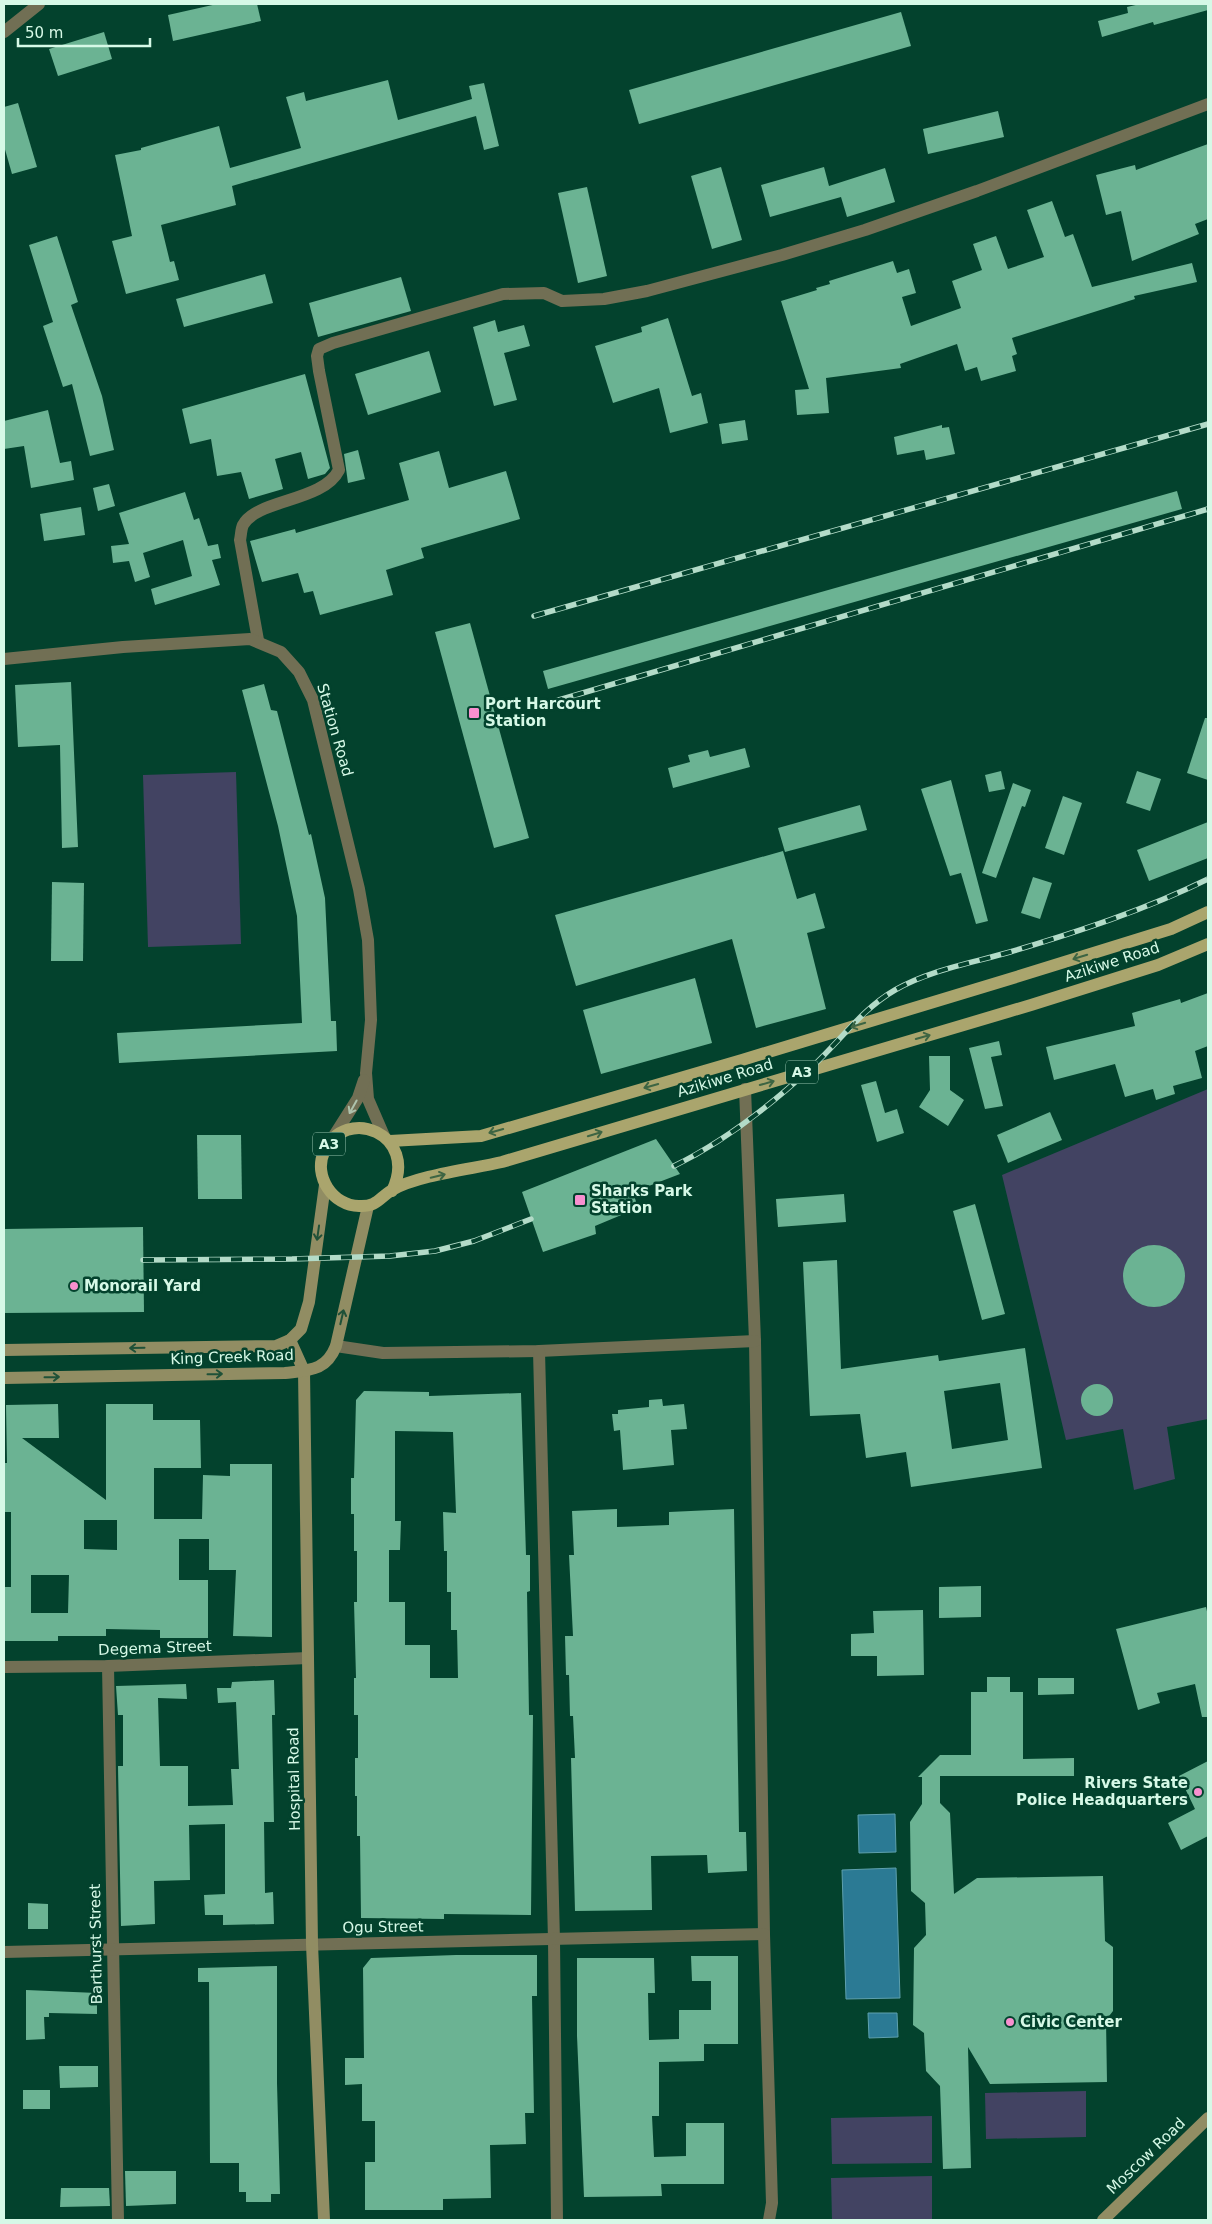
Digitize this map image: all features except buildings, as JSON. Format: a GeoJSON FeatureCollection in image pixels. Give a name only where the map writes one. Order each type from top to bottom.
{"type":"FeatureCollection","features":[{"type":"Feature","properties":{"kind":"main road","name":"Azikiwe Road"},"geometry":{"type":"LineString","coordinates":[[387,1139],[481,1136],[994,984],[1171,929],[1208,912]]}},
{"type":"Feature","properties":{"kind":"main road","name":"Azikiwe Road"},"geometry":{"type":"LineString","coordinates":[[392,1190],[418,1181],[502,1162],[1149,968],[1208,944]]}},
{"type":"Feature","properties":{"kind":"main road","name":"A3"},"geometry":{"type":"LineString","coordinates":[[325,1185],[321,1169],[323,1153],[332,1139],[346,1130],[359,1128],[372,1130],[387,1139]]}},
{"type":"Feature","properties":{"kind":"main road"},"geometry":{"type":"LineString","coordinates":[[387,1139],[396,1153],[399,1166],[398,1179],[392,1190]]}},
{"type":"Feature","properties":{"kind":"main road"},"geometry":{"type":"LineString","coordinates":[[325,1185],[331,1193],[348,1205],[368,1206]]}},
{"type":"Feature","properties":{"kind":"main road","name":"A3"},"geometry":{"type":"LineString","coordinates":[[368,1206],[380,1202],[392,1190]]}},
{"type":"Feature","properties":{"kind":"street"},"geometry":{"type":"LineString","coordinates":[[4,32],[39,4]]}},
{"type":"Feature","properties":{"kind":"street"},"geometry":{"type":"LineString","coordinates":[[258,640],[240,540],[243,525],[254,514],[321,488],[336,476],[339,470],[319,371],[318,356],[320,349],[333,342],[503,294],[544,293],[562,301],[604,299],[647,291],[782,255],[865,230],[977,191],[1208,104]]}},
{"type":"Feature","properties":{"kind":"street","name":"Station Road"},"geometry":{"type":"LineString","coordinates":[[4,659],[123,647],[250,639],[258,640],[281,652],[299,672],[312,700],[359,889],[368,940],[371,1020],[366,1072],[368,1099],[387,1139]]}},
{"type":"Feature","properties":{"kind":"street","name":"Station Road"},"geometry":{"type":"LineString","coordinates":[[332,1139],[358,1098],[366,1072]]}},
{"type":"Feature","properties":{"kind":"street"},"geometry":{"type":"LineString","coordinates":[[745,1089],[755,1341],[770,2219]]}},
{"type":"Feature","properties":{"kind":"street","name":"King Creek Road"},"geometry":{"type":"LineString","coordinates":[[4,1350],[276,1346],[290,1340],[301,1329],[309,1302],[325,1185]]}},
{"type":"Feature","properties":{"kind":"street","name":"King Creek Road"},"geometry":{"type":"LineString","coordinates":[[4,1378],[304,1371],[323,1366],[332,1357],[336,1346],[368,1206]]}},
{"type":"Feature","properties":{"kind":"street","name":"Hospital Road"},"geometry":{"type":"LineString","coordinates":[[290,1340],[304,1371],[312,1944],[324,2220]]}},
{"type":"Feature","properties":{"kind":"street"},"geometry":{"type":"LineString","coordinates":[[336,1346],[383,1353],[539,1351],[755,1341]]}},
{"type":"Feature","properties":{"kind":"street"},"geometry":{"type":"LineString","coordinates":[[539,1351],[554,1940],[557,2220]]}},
{"type":"Feature","properties":{"kind":"street","name":"Degema Street"},"geometry":{"type":"LineString","coordinates":[[4,1667],[108,1666],[308,1658]]}},
{"type":"Feature","properties":{"kind":"street","name":"Barthurst Street"},"geometry":{"type":"LineString","coordinates":[[108,1666],[118,2220]]}},
{"type":"Feature","properties":{"kind":"street","name":"Ogu Street"},"geometry":{"type":"LineString","coordinates":[[4,1952],[764,1934]]}},
{"type":"Feature","properties":{"kind":"street","name":"Moscow Road"},"geometry":{"type":"LineString","coordinates":[[1105,2220],[1208,2118]]}},
{"type":"Feature","properties":{"kind":"shaded area"},"geometry":{"type":"Polygon","coordinates":[[[236,772],[241,944],[148,947],[143,775],[236,772]]]}},
{"type":"Feature","properties":{"kind":"shaded area"},"geometry":{"type":"Polygon","coordinates":[[[1208,1089],[1208,1419],[1167,1427],[1175,1479],[1134,1490],[1123,1429],[1066,1440],[1002,1175],[1208,1089]]]}},
{"type":"Feature","properties":{"kind":"shaded area"},"geometry":{"type":"Polygon","coordinates":[[[895,1814],[896,1852],[859,1853],[858,1815],[895,1814]]]}},
{"type":"Feature","properties":{"kind":"shaded area"},"geometry":{"type":"Polygon","coordinates":[[[896,1868],[900,1998],[846,1999],[842,1870],[896,1868]]]}},
{"type":"Feature","properties":{"kind":"shaded area"},"geometry":{"type":"Polygon","coordinates":[[[868,2013],[897,2013],[898,2037],[869,2038],[868,2013]]]}},
{"type":"Feature","properties":{"kind":"shaded area"},"geometry":{"type":"Polygon","coordinates":[[[1086,2091],[1086,2137],[986,2139],[985,2093],[1086,2091]]]}},
{"type":"Feature","properties":{"kind":"shaded area"},"geometry":{"type":"Polygon","coordinates":[[[932,2116],[932,2163],[832,2164],[831,2118],[932,2116]]]}},
{"type":"Feature","properties":{"kind":"shaded area"},"geometry":{"type":"Polygon","coordinates":[[[932,2176],[932,2220],[832,2220],[831,2178],[932,2176]]]}},
{"type":"Feature","properties":{"kind":"railway"},"geometry":{"type":"LineString","coordinates":[[534,616],[1208,424]]}},
{"type":"Feature","properties":{"kind":"railway"},"geometry":{"type":"LineString","coordinates":[[552,702],[1208,509]]}},
{"type":"Feature","properties":{"kind":"railway"},"geometry":{"type":"LineString","coordinates":[[674,1166],[729,1134],[764,1108],[812,1067],[872,1006],[908,983],[937,972],[1060,937],[1110,920],[1160,901],[1208,879]]}},
{"type":"Feature","properties":{"kind":"railway"},"geometry":{"type":"LineString","coordinates":[[143,1260],[390,1256],[435,1251],[474,1241],[531,1219]]}},
{"type":"Feature","properties":{"kind":"place","name":"Port Harcourt Station"},"geometry":{"type":"Point","coordinates":[474,713]}},
{"type":"Feature","properties":{"kind":"place","name":"Sharks Park Station"},"geometry":{"type":"Point","coordinates":[580,1200]}},
{"type":"Feature","properties":{"kind":"place","name":"Monorail Yard"},"geometry":{"type":"Point","coordinates":[74,1286]}},
{"type":"Feature","properties":{"kind":"place","name":"Rivers State Police Headquarters"},"geometry":{"type":"Point","coordinates":[1198,1792]}},
{"type":"Feature","properties":{"kind":"place","name":"Civic Center"},"geometry":{"type":"Point","coordinates":[1010,2022]}}]}
